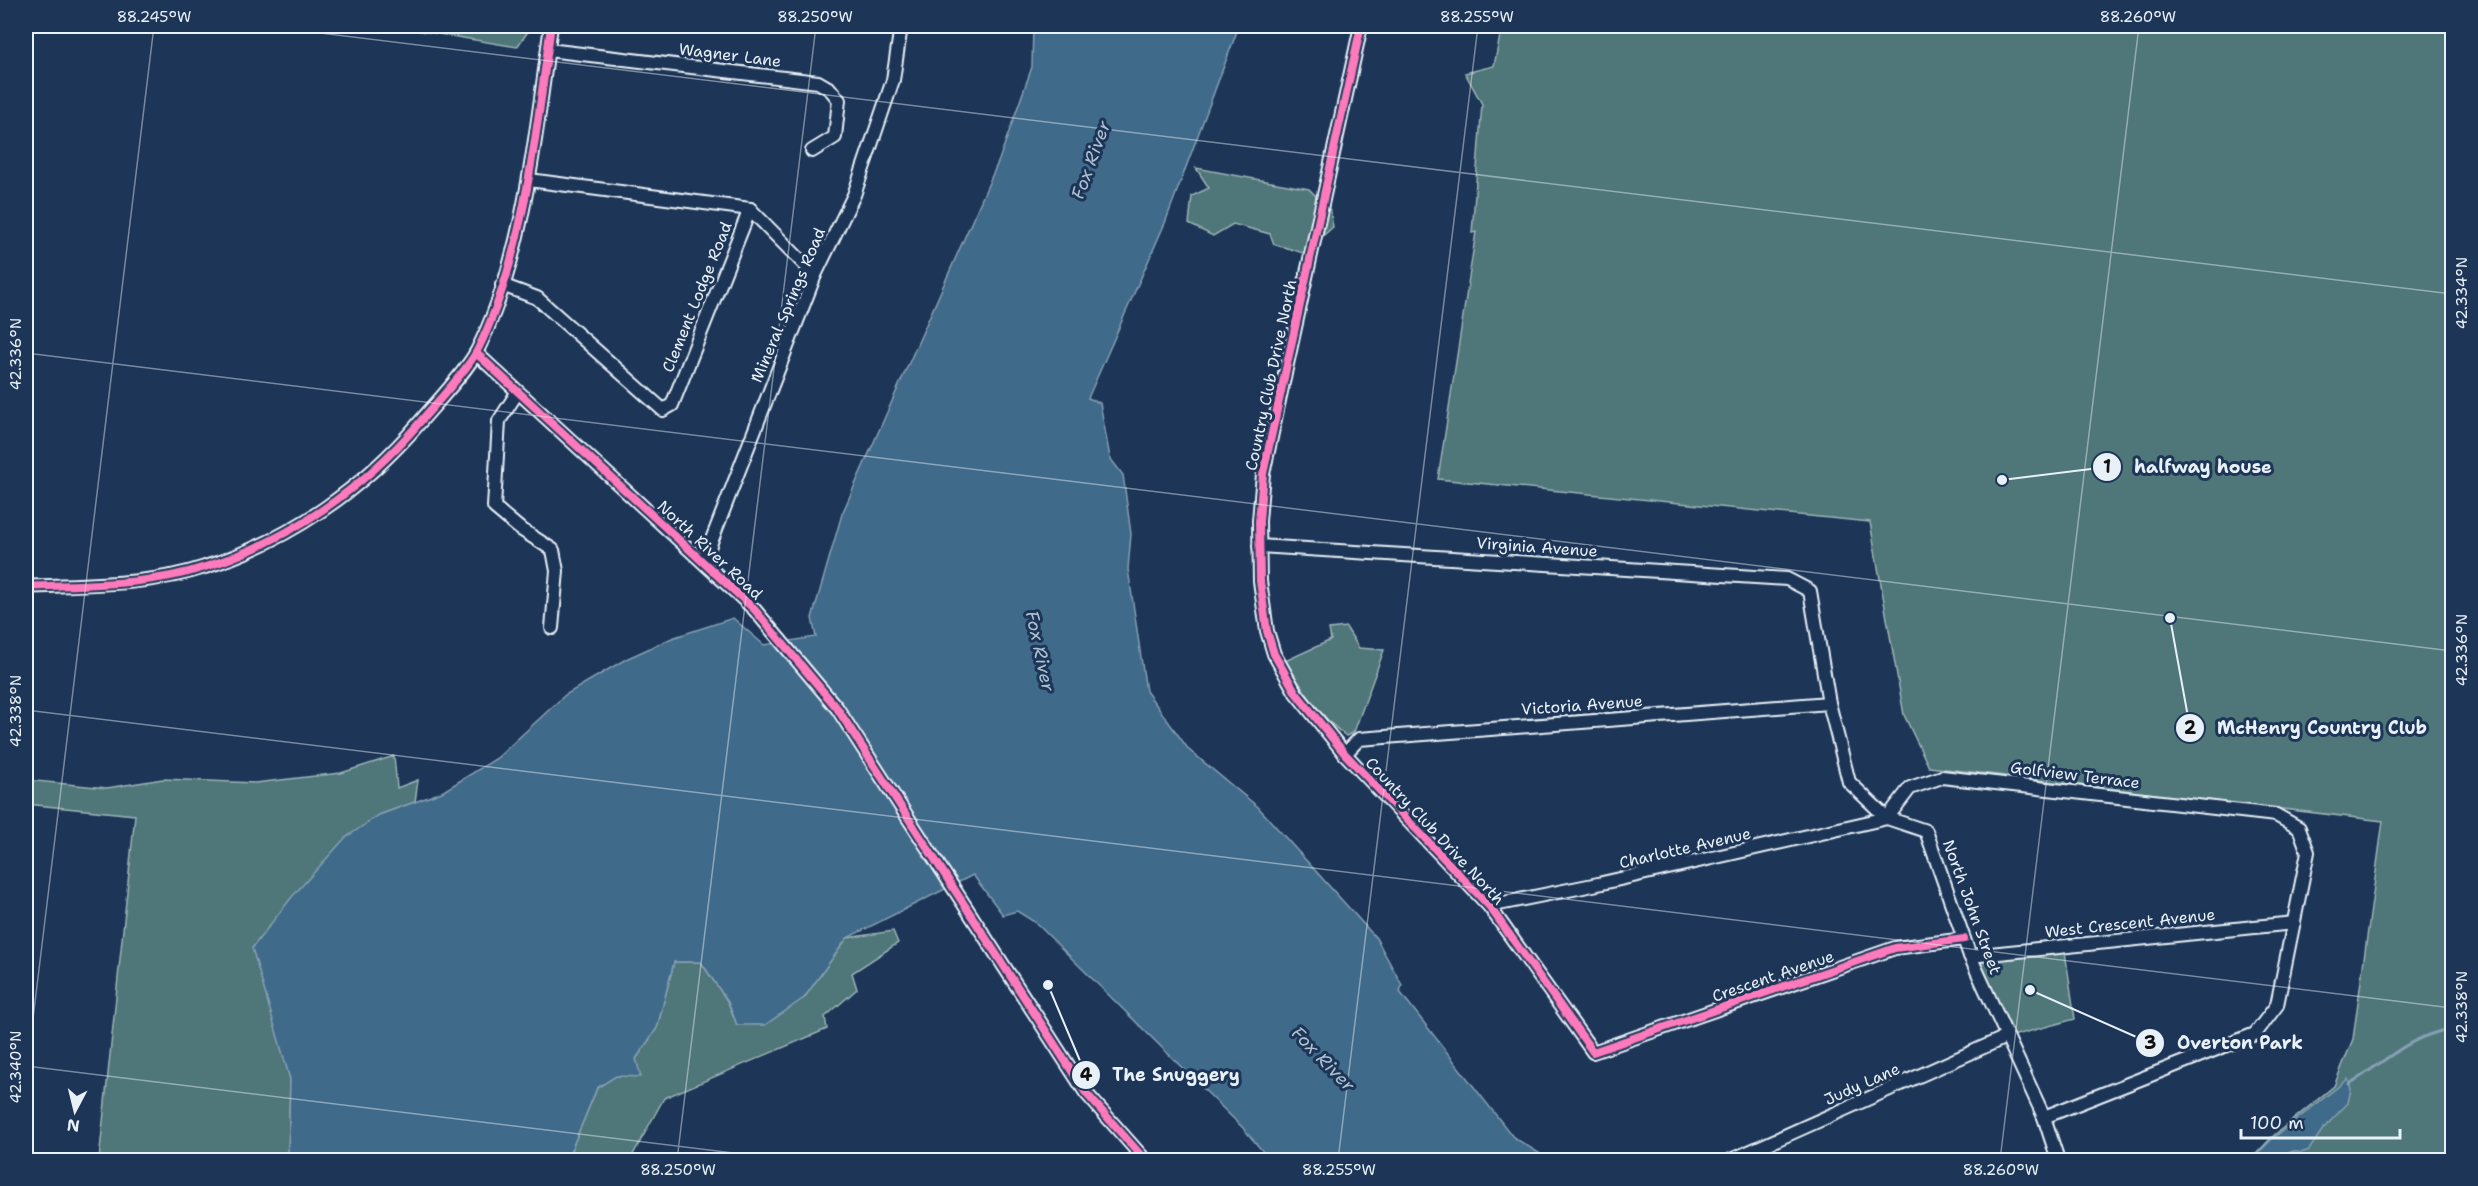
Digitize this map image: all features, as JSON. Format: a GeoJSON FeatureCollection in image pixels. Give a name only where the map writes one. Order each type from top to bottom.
{"type":"FeatureCollection","features":[{"type":"Feature","properties":{"kind":"street"},"geometry":{"type":"LineString","coordinates":[[26,587],[141,580],[205,568],[285,534],[341,497],[403,442],[476,353],[502,285],[529,180],[551,26]]}},
{"type":"Feature","properties":{"kind":"street","name":"Mineral Springs Road"},"geometry":{"type":"LineString","coordinates":[[704,560],[815,275],[854,195],[893,80],[901,26]]}},
{"type":"Feature","properties":{"kind":"street","name":"Country Club Drive North"},"geometry":{"type":"LineString","coordinates":[[1361,26],[1269,437],[1263,474],[1259,546],[1262,604],[1274,654],[1296,693],[1345,754],[1489,906],[1593,1052]]}},
{"type":"Feature","properties":{"kind":"street","name":"Wagner Lane"},"geometry":{"type":"LineString","coordinates":[[548,50],[818,82],[830,89],[839,100],[838,123],[835,137],[812,151]]}},
{"type":"Feature","properties":{"kind":"street","name":"Clement Lodge Road"},"geometry":{"type":"LineString","coordinates":[[502,285],[537,298],[663,410],[672,405],[750,209],[529,180]]}},
{"type":"Feature","properties":{"kind":"street"},"geometry":{"type":"LineString","coordinates":[[750,209],[815,275]]}},
{"type":"Feature","properties":{"kind":"street","name":"North River Road"},"geometry":{"type":"LineString","coordinates":[[476,353],[517,393],[704,560],[754,609],[837,708],[1086,1093],[1145,1161]]}},
{"type":"Feature","properties":{"kind":"street"},"geometry":{"type":"LineString","coordinates":[[517,393],[499,421],[494,507],[519,528],[553,550],[557,572],[552,628]]}},
{"type":"Feature","properties":{"kind":"street","name":"Virginia Avenue"},"geometry":{"type":"LineString","coordinates":[[1259,546],[1787,579],[1810,591]]}},
{"type":"Feature","properties":{"kind":"street","name":"North John Street"},"geometry":{"type":"LineString","coordinates":[[1810,591],[1829,703],[1849,782],[1887,818],[1926,831],[1970,956],[2044,1117],[2058,1161]]}},
{"type":"Feature","properties":{"kind":"street","name":"Victoria Avenue"},"geometry":{"type":"LineString","coordinates":[[1345,754],[1359,739],[1829,703]]}},
{"type":"Feature","properties":{"kind":"street","name":"Golfview Terrace"},"geometry":{"type":"LineString","coordinates":[[1887,818],[1910,788],[1942,777],[2276,815],[2299,828],[2308,852],[2294,923]]}},
{"type":"Feature","properties":{"kind":"street","name":"Charlotte Avenue"},"geometry":{"type":"LineString","coordinates":[[1489,906],[1598,884],[1887,818]]}},
{"type":"Feature","properties":{"kind":"street"},"geometry":{"type":"LineString","coordinates":[[2044,1117],[2255,1034],[2277,1005],[2294,923]]}},
{"type":"Feature","properties":{"kind":"street","name":"West Crescent Avenue"},"geometry":{"type":"LineString","coordinates":[[1970,956],[2294,923]]}},
{"type":"Feature","properties":{"kind":"street","name":"Crescent Avenue"},"geometry":{"type":"LineString","coordinates":[[1593,1052],[1895,948],[1964,939]]}},
{"type":"Feature","properties":{"kind":"street","name":"Judy Lane"},"geometry":{"type":"LineString","coordinates":[[1731,1161],[2006,1037]]}},
{"type":"Feature","properties":{"kind":"green space"},"geometry":{"type":"Polygon","coordinates":[[[391,26],[532,26],[517,47],[391,26]]]}},
{"type":"Feature","properties":{"kind":"green space"},"geometry":{"type":"Polygon","coordinates":[[[1502,26],[2452,26],[2452,1160],[2241,1160],[2256,1154],[2272,1137],[2334,1086],[2353,1039],[2383,821],[1929,767],[1904,715],[1870,522],[1438,479],[1476,232],[1472,233],[1482,104],[1465,73],[1494,66],[1502,26]]]}},
{"type":"Feature","properties":{"kind":"green space"},"geometry":{"type":"Polygon","coordinates":[[[1196,168],[1309,189],[1330,210],[1333,227],[1303,253],[1274,244],[1270,234],[1233,224],[1213,236],[1189,224],[1192,196],[1209,188],[1196,168]]]}},
{"type":"Feature","properties":{"kind":"green space"},"geometry":{"type":"Polygon","coordinates":[[[1346,627],[1359,648],[1384,650],[1354,732],[1346,736],[1320,711],[1285,661],[1331,640],[1329,629],[1346,627]]]}},
{"type":"Feature","properties":{"kind":"green space"},"geometry":{"type":"Polygon","coordinates":[[[394,756],[397,788],[418,780],[415,802],[379,815],[253,948],[290,1079],[288,1160],[99,1160],[135,815],[26,804],[26,780],[107,788],[163,779],[255,783],[341,773],[394,756]]]}},
{"type":"Feature","properties":{"kind":"green space"},"geometry":{"type":"Polygon","coordinates":[[[893,931],[898,943],[852,973],[857,989],[825,1017],[827,1029],[664,1098],[630,1160],[567,1160],[597,1088],[636,1059],[657,1028],[674,962],[701,962],[728,1002],[737,1025],[804,998],[847,938],[893,931]]]}},
{"type":"Feature","properties":{"kind":"green space"},"geometry":{"type":"Polygon","coordinates":[[[2065,952],[2075,1019],[2012,1036],[1976,960],[2065,952]]]}},
{"type":"Feature","properties":{"kind":"water","name":"Fox River"},"geometry":{"type":"Polygon","coordinates":[[[1033,26],[1239,26],[1165,223],[1088,398],[1100,403],[1110,458],[1123,475],[1131,534],[1128,569],[1146,691],[1189,750],[1258,807],[1376,938],[1402,985],[1400,992],[1513,1137],[1550,1160],[1270,1160],[1243,1128],[1036,923],[1017,911],[1003,915],[973,875],[847,938],[804,998],[765,1025],[737,1025],[728,1002],[701,962],[674,962],[657,1028],[636,1059],[641,1077],[616,1076],[597,1088],[567,1160],[288,1160],[290,1079],[252,948],[291,898],[345,838],[379,815],[442,792],[497,758],[565,695],[626,659],[672,638],[733,618],[764,645],[816,637],[812,618],[842,514],[999,160],[1032,67],[1033,26]]]}},
{"type":"Feature","properties":{"kind":"water"},"geometry":{"type":"Polygon","coordinates":[[[2348,1079],[2351,1089],[2348,1103],[2323,1129],[2309,1150],[2301,1153],[2293,1151],[2280,1157],[2279,1160],[2243,1160],[2257,1154],[2272,1139],[2348,1079]]]}},
{"type":"Feature","properties":{"kind":"waterway"},"geometry":{"type":"LineString","coordinates":[[2349,1084],[2422,1037],[2452,1029]]}},
{"type":"Feature","properties":{"kind":"cycle path"},"geometry":{"type":"LineString","coordinates":[[26,587],[116,583],[162,578],[236,556],[266,543],[323,510],[375,469],[398,446],[466,368],[477,351],[493,314],[518,234],[534,149],[551,26]]}},
{"type":"Feature","properties":{"kind":"cycle path"},"geometry":{"type":"LineString","coordinates":[[1361,26],[1263,474],[1259,521],[1260,581],[1267,631],[1274,654],[1296,693],[1345,754],[1489,906],[1593,1052],[1895,948],[1964,939]]}},
{"type":"Feature","properties":{"kind":"cycle path"},"geometry":{"type":"LineString","coordinates":[[476,353],[754,609],[837,708],[1086,1093],[1145,1160]]}},
{"type":"Feature","properties":{"kind":"place","name":"halfway house"},"geometry":{"type":"Point","coordinates":[2002,480]}},
{"type":"Feature","properties":{"kind":"place","name":"McHenry Country Club"},"geometry":{"type":"Point","coordinates":[2170,618]}},
{"type":"Feature","properties":{"kind":"place","name":"The Snuggery"},"geometry":{"type":"Point","coordinates":[1048,985]}},
{"type":"Feature","properties":{"kind":"place","name":"Overton Park"},"geometry":{"type":"Point","coordinates":[2030,990]}}]}
